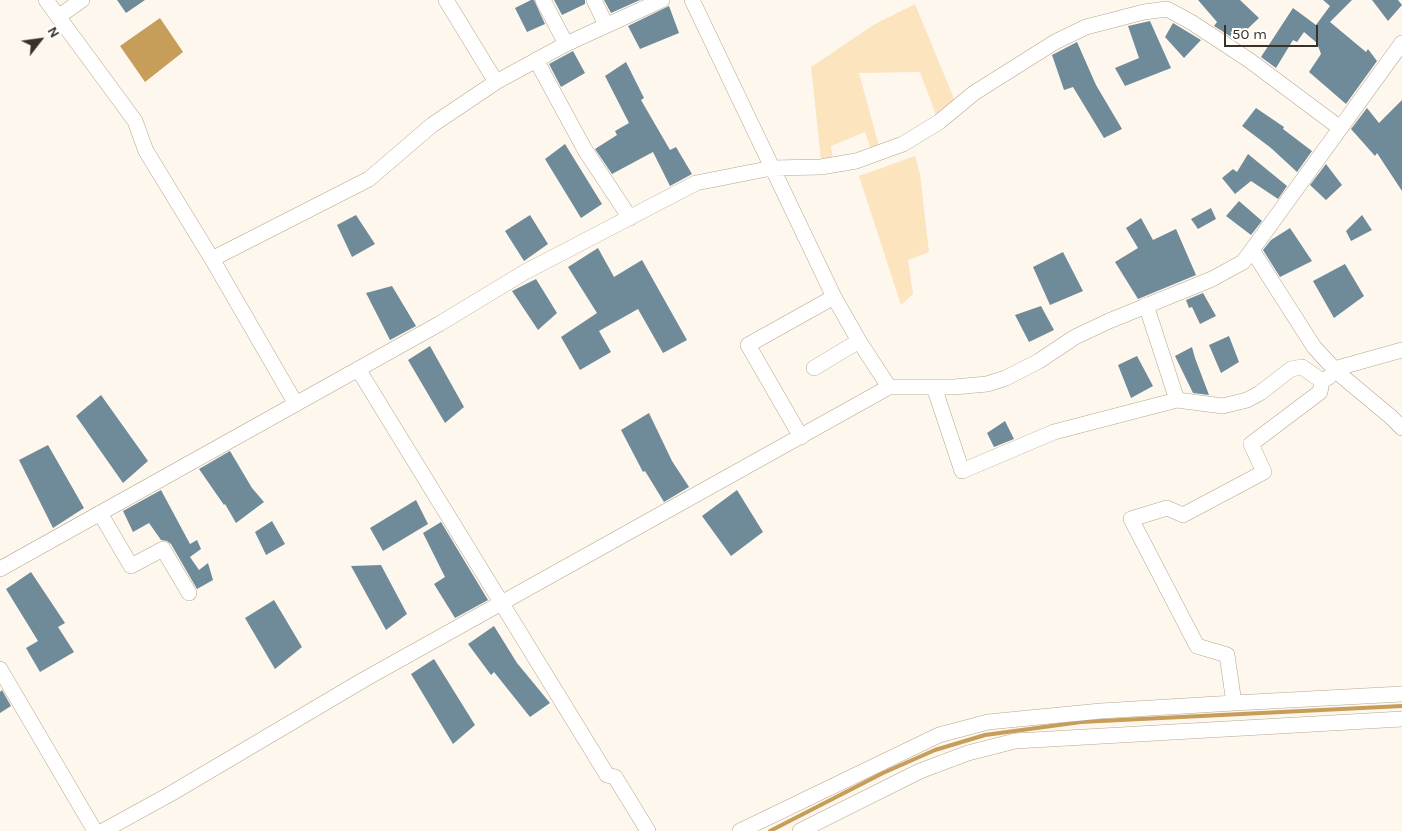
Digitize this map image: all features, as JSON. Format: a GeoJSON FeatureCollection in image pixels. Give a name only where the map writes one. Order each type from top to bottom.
{"type":"FeatureCollection","features":[{"type":"Feature","properties":{"kind":"street"},"geometry":{"type":"LineString","coordinates":[[46,0],[136,121],[146,151],[212,259],[296,404]]}},
{"type":"Feature","properties":{"kind":"street"},"geometry":{"type":"LineString","coordinates":[[58,17],[82,0]]}},
{"type":"Feature","properties":{"kind":"street"},"geometry":{"type":"LineString","coordinates":[[446,0],[496,82]]}},
{"type":"Feature","properties":{"kind":"street"},"geometry":{"type":"LineString","coordinates":[[543,0],[566,44]]}},
{"type":"Feature","properties":{"kind":"street"},"geometry":{"type":"LineString","coordinates":[[594,0],[606,25]]}},
{"type":"Feature","properties":{"kind":"street"},"geometry":{"type":"LineString","coordinates":[[212,259],[369,179],[432,125],[496,82],[566,44],[662,0]]}},
{"type":"Feature","properties":{"kind":"street"},"geometry":{"type":"LineString","coordinates":[[692,0],[834,297],[859,341],[889,387]]}},
{"type":"Feature","properties":{"kind":"street"},"geometry":{"type":"LineString","coordinates":[[0,569],[439,324],[525,272],[696,183],[772,168],[820,167],[856,161],[903,144],[939,122],[974,94],[1055,42],[1086,27],[1144,12],[1167,10],[1191,22],[1249,60],[1340,128]]}},
{"type":"Feature","properties":{"kind":"street"},"geometry":{"type":"LineString","coordinates":[[103,831],[172,793],[365,679],[889,387],[954,387],[987,384],[1006,378],[1039,361],[1075,337],[1146,305],[1212,279],[1243,262],[1402,43]]}},
{"type":"Feature","properties":{"kind":"street"},"geometry":{"type":"LineString","coordinates":[[536,60],[585,150],[630,218]]}},
{"type":"Feature","properties":{"kind":"street"},"geometry":{"type":"LineString","coordinates":[[1252,250],[1314,347],[1335,371],[1400,422]]}},
{"type":"Feature","properties":{"kind":"street"},"geometry":{"type":"LineString","coordinates":[[801,437],[748,345],[834,297]]}},
{"type":"Feature","properties":{"kind":"street"},"geometry":{"type":"LineString","coordinates":[[1146,305],[1177,400]]}},
{"type":"Feature","properties":{"kind":"street"},"geometry":{"type":"LineString","coordinates":[[814,368],[859,341]]}},
{"type":"Feature","properties":{"kind":"street"},"geometry":{"type":"LineString","coordinates":[[1234,703],[1227,655],[1197,646],[1131,520],[1167,508],[1183,515],[1264,472],[1251,444],[1320,392],[1322,381],[1335,371],[1402,350]]}},
{"type":"Feature","properties":{"kind":"street"},"geometry":{"type":"LineString","coordinates":[[934,387],[962,471],[1054,432],[1177,400],[1223,406],[1247,400],[1260,393],[1291,369],[1302,367],[1322,381]]}},
{"type":"Feature","properties":{"kind":"street"},"geometry":{"type":"LineString","coordinates":[[358,369],[607,775],[615,777],[648,831]]}},
{"type":"Feature","properties":{"kind":"street"},"geometry":{"type":"LineString","coordinates":[[100,513],[131,566],[163,549],[190,593]]}},
{"type":"Feature","properties":{"kind":"street"},"geometry":{"type":"LineString","coordinates":[[0,669],[95,831]]}},
{"type":"Feature","properties":{"kind":"street"},"geometry":{"type":"LineString","coordinates":[[740,831],[939,735],[988,722],[1101,711],[1402,694]]}},
{"type":"Feature","properties":{"kind":"street"},"geometry":{"type":"LineString","coordinates":[[800,831],[920,771],[968,753],[1015,741],[1402,719]]}},
{"type":"Feature","properties":{"kind":"shaded area"},"geometry":{"type":"Polygon","coordinates":[[[915,4],[955,101],[936,115],[920,72],[859,73],[879,146],[871,149],[865,132],[831,146],[833,160],[821,160],[811,67],[875,24],[915,4]]]}},
{"type":"Feature","properties":{"kind":"shaded area"},"geometry":{"type":"Polygon","coordinates":[[[160,18],[183,52],[145,82],[120,46],[160,18]]]}},
{"type":"Feature","properties":{"kind":"shaded area"},"geometry":{"type":"Polygon","coordinates":[[[915,156],[920,174],[929,252],[908,260],[913,294],[901,305],[859,176],[915,156]]]}},
{"type":"Feature","properties":{"kind":"building"},"geometry":{"type":"Polygon","coordinates":[[[117,0],[145,0],[126,13],[117,0]]]}},
{"type":"Feature","properties":{"kind":"building"},"geometry":{"type":"Polygon","coordinates":[[[534,0],[545,24],[527,32],[515,8],[534,0]]]}},
{"type":"Feature","properties":{"kind":"building"},"geometry":{"type":"Polygon","coordinates":[[[554,0],[585,0],[585,4],[562,15],[554,0]]]}},
{"type":"Feature","properties":{"kind":"building"},"geometry":{"type":"Polygon","coordinates":[[[604,0],[640,0],[611,13],[604,0]]]}},
{"type":"Feature","properties":{"kind":"building"},"geometry":{"type":"Polygon","coordinates":[[[1198,0],[1240,0],[1259,18],[1236,40],[1214,26],[1217,22],[1198,0]]]}},
{"type":"Feature","properties":{"kind":"building"},"geometry":{"type":"Polygon","coordinates":[[[1323,0],[1352,0],[1330,22],[1366,52],[1368,49],[1377,61],[1346,104],[1309,72],[1321,54],[1317,43],[1304,32],[1297,42],[1293,40],[1276,68],[1261,57],[1293,8],[1316,25],[1330,6],[1323,0]]]}},
{"type":"Feature","properties":{"kind":"building"},"geometry":{"type":"Polygon","coordinates":[[[1372,0],[1398,0],[1402,5],[1388,21],[1372,0]]]}},
{"type":"Feature","properties":{"kind":"building"},"geometry":{"type":"Polygon","coordinates":[[[669,6],[679,33],[640,49],[628,26],[669,6]]]}},
{"type":"Feature","properties":{"kind":"building"},"geometry":{"type":"Polygon","coordinates":[[[1150,21],[1171,68],[1125,86],[1115,68],[1139,58],[1128,26],[1150,21]]]}},
{"type":"Feature","properties":{"kind":"building"},"geometry":{"type":"Polygon","coordinates":[[[1173,23],[1201,40],[1184,58],[1165,37],[1173,23]]]}},
{"type":"Feature","properties":{"kind":"building"},"geometry":{"type":"Polygon","coordinates":[[[1077,42],[1096,85],[1122,129],[1104,138],[1073,87],[1064,90],[1052,55],[1077,42]]]}},
{"type":"Feature","properties":{"kind":"building"},"geometry":{"type":"Polygon","coordinates":[[[573,51],[585,73],[561,87],[549,64],[573,51]]]}},
{"type":"Feature","properties":{"kind":"building"},"geometry":{"type":"Polygon","coordinates":[[[626,62],[644,98],[641,100],[670,150],[676,147],[692,174],[670,186],[653,152],[612,174],[595,149],[617,135],[615,131],[629,123],[605,76],[626,62]]]}},
{"type":"Feature","properties":{"kind":"building"},"geometry":{"type":"Polygon","coordinates":[[[1402,100],[1402,191],[1377,153],[1375,156],[1351,129],[1367,108],[1379,123],[1402,100]]]}},
{"type":"Feature","properties":{"kind":"building"},"geometry":{"type":"Polygon","coordinates":[[[1256,108],[1284,127],[1283,129],[1312,151],[1297,172],[1271,148],[1242,126],[1256,108]]]}},
{"type":"Feature","properties":{"kind":"building"},"geometry":{"type":"Polygon","coordinates":[[[565,144],[602,204],[581,218],[545,159],[565,144]]]}},
{"type":"Feature","properties":{"kind":"building"},"geometry":{"type":"Polygon","coordinates":[[[1248,154],[1287,186],[1278,199],[1251,181],[1235,194],[1222,178],[1233,169],[1237,172],[1248,154]]]}},
{"type":"Feature","properties":{"kind":"building"},"geometry":{"type":"Polygon","coordinates":[[[1326,164],[1342,185],[1326,200],[1310,185],[1326,164]]]}},
{"type":"Feature","properties":{"kind":"building"},"geometry":{"type":"Polygon","coordinates":[[[1239,201],[1262,221],[1251,235],[1226,216],[1239,201]]]}},
{"type":"Feature","properties":{"kind":"building"},"geometry":{"type":"Polygon","coordinates":[[[1211,208],[1216,219],[1198,229],[1191,219],[1211,208]]]}},
{"type":"Feature","properties":{"kind":"building"},"geometry":{"type":"Polygon","coordinates":[[[356,215],[375,244],[352,257],[337,225],[356,215]]]}},
{"type":"Feature","properties":{"kind":"building"},"geometry":{"type":"Polygon","coordinates":[[[530,215],[548,244],[524,261],[505,231],[530,215]]]}},
{"type":"Feature","properties":{"kind":"building"},"geometry":{"type":"Polygon","coordinates":[[[1362,215],[1372,230],[1351,241],[1346,231],[1362,215]]]}},
{"type":"Feature","properties":{"kind":"building"},"geometry":{"type":"Polygon","coordinates":[[[1141,218],[1153,240],[1176,229],[1196,275],[1138,299],[1115,262],[1138,248],[1126,228],[1141,218]]]}},
{"type":"Feature","properties":{"kind":"building"},"geometry":{"type":"Polygon","coordinates":[[[1290,228],[1312,261],[1280,277],[1263,250],[1271,240],[1290,228]]]}},
{"type":"Feature","properties":{"kind":"building"},"geometry":{"type":"Polygon","coordinates":[[[598,248],[614,277],[642,260],[687,340],[663,353],[638,309],[599,331],[611,352],[580,370],[561,337],[597,313],[568,267],[598,248]]]}},
{"type":"Feature","properties":{"kind":"building"},"geometry":{"type":"Polygon","coordinates":[[[1063,252],[1083,291],[1050,305],[1033,267],[1063,252]]]}},
{"type":"Feature","properties":{"kind":"building"},"geometry":{"type":"Polygon","coordinates":[[[1345,264],[1364,296],[1334,318],[1313,281],[1345,264]]]}},
{"type":"Feature","properties":{"kind":"building"},"geometry":{"type":"Polygon","coordinates":[[[536,279],[557,313],[538,330],[512,291],[536,279]]]}},
{"type":"Feature","properties":{"kind":"building"},"geometry":{"type":"Polygon","coordinates":[[[392,286],[416,326],[390,340],[366,293],[392,286]]]}},
{"type":"Feature","properties":{"kind":"building"},"geometry":{"type":"Polygon","coordinates":[[[1203,293],[1216,316],[1200,324],[1192,307],[1189,308],[1186,300],[1203,293]]]}},
{"type":"Feature","properties":{"kind":"building"},"geometry":{"type":"Polygon","coordinates":[[[1041,306],[1054,330],[1029,342],[1015,315],[1041,306]]]}},
{"type":"Feature","properties":{"kind":"building"},"geometry":{"type":"Polygon","coordinates":[[[1229,336],[1239,362],[1221,373],[1209,345],[1229,336]]]}},
{"type":"Feature","properties":{"kind":"building"},"geometry":{"type":"Polygon","coordinates":[[[430,346],[464,407],[445,423],[408,360],[430,346]]]}},
{"type":"Feature","properties":{"kind":"building"},"geometry":{"type":"Polygon","coordinates":[[[1192,347],[1209,395],[1193,393],[1175,356],[1192,347]]]}},
{"type":"Feature","properties":{"kind":"building"},"geometry":{"type":"Polygon","coordinates":[[[1137,356],[1153,386],[1131,398],[1118,365],[1137,356]]]}},
{"type":"Feature","properties":{"kind":"building"},"geometry":{"type":"Polygon","coordinates":[[[101,395],[148,461],[123,483],[76,416],[101,395]]]}},
{"type":"Feature","properties":{"kind":"building"},"geometry":{"type":"Polygon","coordinates":[[[649,413],[672,461],[689,487],[664,502],[645,471],[643,472],[621,430],[649,413]]]}},
{"type":"Feature","properties":{"kind":"building"},"geometry":{"type":"Polygon","coordinates":[[[1005,421],[1014,439],[994,447],[987,433],[1005,421]]]}},
{"type":"Feature","properties":{"kind":"building"},"geometry":{"type":"Polygon","coordinates":[[[48,445],[84,508],[53,528],[19,460],[48,445]]]}},
{"type":"Feature","properties":{"kind":"building"},"geometry":{"type":"Polygon","coordinates":[[[230,451],[252,488],[264,502],[236,523],[225,504],[199,469],[230,451]]]}},
{"type":"Feature","properties":{"kind":"building"},"geometry":{"type":"Polygon","coordinates":[[[161,490],[190,544],[197,540],[201,549],[190,557],[199,570],[208,563],[213,580],[197,589],[171,544],[161,540],[149,523],[133,532],[123,511],[161,490]]]}},
{"type":"Feature","properties":{"kind":"building"},"geometry":{"type":"Polygon","coordinates":[[[737,490],[763,532],[731,556],[702,516],[737,490]]]}},
{"type":"Feature","properties":{"kind":"building"},"geometry":{"type":"Polygon","coordinates":[[[416,500],[428,524],[383,551],[370,528],[416,500]]]}},
{"type":"Feature","properties":{"kind":"building"},"geometry":{"type":"Polygon","coordinates":[[[272,521],[285,544],[266,555],[255,532],[272,521]]]}},
{"type":"Feature","properties":{"kind":"building"},"geometry":{"type":"Polygon","coordinates":[[[441,522],[488,600],[455,618],[434,584],[445,577],[423,533],[441,522]]]}},
{"type":"Feature","properties":{"kind":"building"},"geometry":{"type":"Polygon","coordinates":[[[381,565],[407,614],[386,630],[351,566],[381,565]]]}},
{"type":"Feature","properties":{"kind":"building"},"geometry":{"type":"Polygon","coordinates":[[[31,572],[65,623],[58,627],[74,652],[40,672],[26,648],[38,641],[6,589],[31,572]]]}},
{"type":"Feature","properties":{"kind":"building"},"geometry":{"type":"Polygon","coordinates":[[[274,600],[302,647],[275,669],[245,618],[274,600]]]}},
{"type":"Feature","properties":{"kind":"building"},"geometry":{"type":"Polygon","coordinates":[[[494,626],[517,663],[550,703],[530,717],[494,672],[491,675],[468,644],[494,626]]]}},
{"type":"Feature","properties":{"kind":"building"},"geometry":{"type":"Polygon","coordinates":[[[434,659],[475,725],[453,744],[411,674],[434,659]]]}},
{"type":"Feature","properties":{"kind":"building"},"geometry":{"type":"Polygon","coordinates":[[[2,690],[11,706],[0,713],[0,692],[2,690]]]}},
{"type":"Feature","properties":{"kind":"waterway"},"geometry":{"type":"LineString","coordinates":[[770,831],[883,773],[935,750],[985,735],[1081,722],[1402,706]]}}]}
